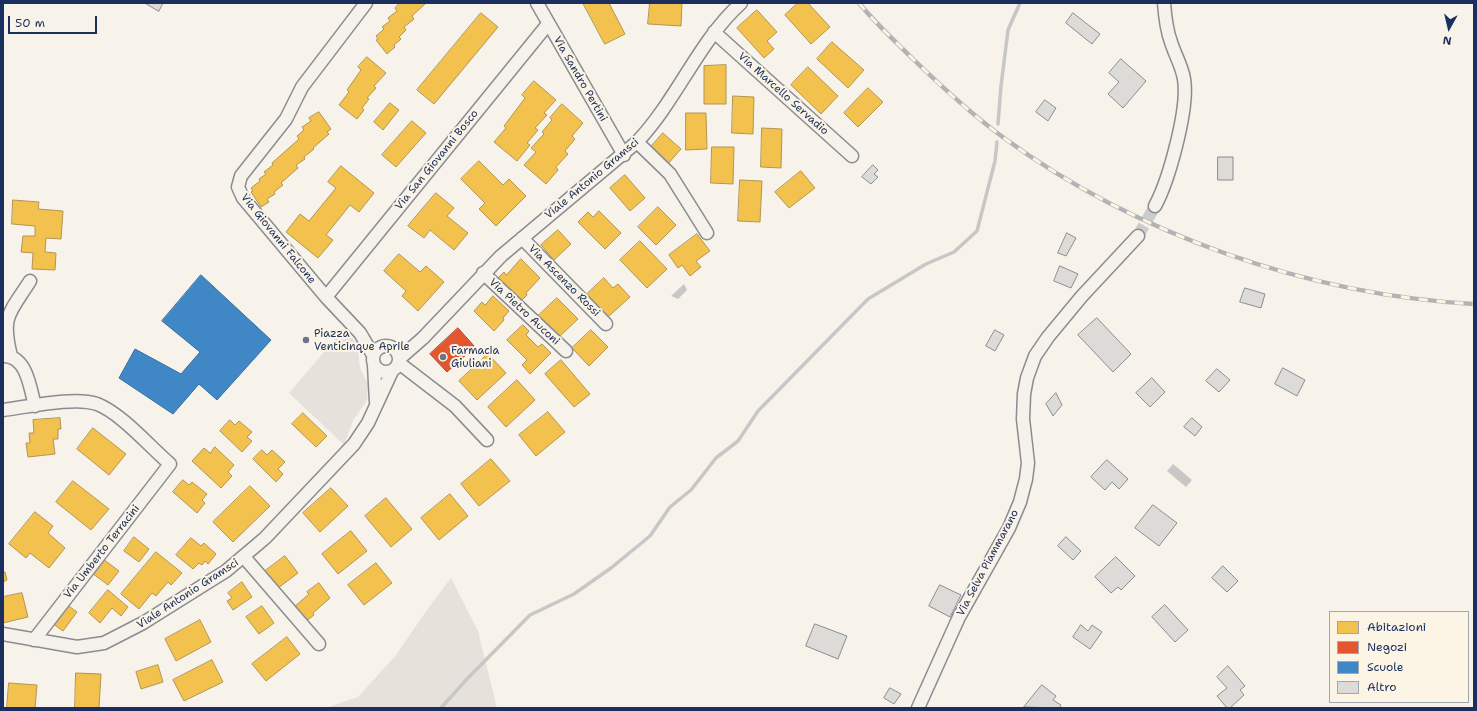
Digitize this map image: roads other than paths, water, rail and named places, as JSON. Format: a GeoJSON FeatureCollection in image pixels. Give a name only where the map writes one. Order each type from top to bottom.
{"type":"FeatureCollection","features":[{"type":"Feature","properties":{"kind":"street","name":"Via Giovanni Falcone"},"geometry":{"type":"LineString","coordinates":[[326,297],[243,198],[238,191],[238,184],[241,176],[286,119],[305,82],[366,3]]}},
{"type":"Feature","properties":{"kind":"street","name":"Via Sandro Pertini"},"geometry":{"type":"LineString","coordinates":[[536,3],[624,155]]}},
{"type":"Feature","properties":{"kind":"street","name":"Viale Antonio Gramsci"},"geometry":{"type":"LineString","coordinates":[[3,634],[77,647],[88,646],[111,640],[153,617],[226,571],[244,557],[354,444],[368,423],[393,359],[423,338],[483,273],[522,238],[624,155],[637,142],[655,121],[714,32],[741,3]]}},
{"type":"Feature","properties":{"kind":"street"},"geometry":{"type":"LineString","coordinates":[[1155,206],[1165,187],[1173,161],[1185,91],[1182,70],[1167,30],[1164,3]]}},
{"type":"Feature","properties":{"kind":"street","name":"Via San Giovanni Bosco"},"geometry":{"type":"LineString","coordinates":[[326,297],[548,24]]}},
{"type":"Feature","properties":{"kind":"street","name":"Via Marcello Servadio"},"geometry":{"type":"LineString","coordinates":[[714,32],[852,156]]}},
{"type":"Feature","properties":{"kind":"street"},"geometry":{"type":"LineString","coordinates":[[637,142],[661,164],[675,180],[707,233]]}},
{"type":"Feature","properties":{"kind":"street","name":"Via Selva Piammarano"},"geometry":{"type":"LineString","coordinates":[[918,708],[959,617],[1006,535],[1020,502],[1028,469],[1023,419],[1024,394],[1028,374],[1035,356],[1048,337],[1082,296],[1138,236]]}},
{"type":"Feature","properties":{"kind":"street","name":"Via Ascenzo Rossi"},"geometry":{"type":"LineString","coordinates":[[522,238],[606,324]]}},
{"type":"Feature","properties":{"kind":"street","name":"Via Pietro Auconi"},"geometry":{"type":"LineString","coordinates":[[483,273],[566,351]]}},
{"type":"Feature","properties":{"kind":"street"},"geometry":{"type":"LineString","coordinates":[[3,410],[35,406],[20,362],[7,356],[6,334],[7,320],[30,281]]}},
{"type":"Feature","properties":{"kind":"street"},"geometry":{"type":"LineString","coordinates":[[326,297],[360,334],[455,406],[487,440]]}},
{"type":"Feature","properties":{"kind":"street"},"geometry":{"type":"LineString","coordinates":[[360,334],[373,360],[384,372],[393,359]]}},
{"type":"Feature","properties":{"kind":"street"},"geometry":{"type":"LineString","coordinates":[[373,360],[377,350],[393,359]]}},
{"type":"Feature","properties":{"kind":"street","name":"Viale Antonio Gramsci"},"geometry":{"type":"LineString","coordinates":[[373,360],[376,403]]}},
{"type":"Feature","properties":{"kind":"street","name":"Via Umberto Terracini"},"geometry":{"type":"LineString","coordinates":[[34,640],[170,464],[116,415],[97,404],[77,401],[35,406]]}},
{"type":"Feature","properties":{"kind":"street"},"geometry":{"type":"LineString","coordinates":[[244,557],[319,644]]}},
{"type":"Feature","properties":{"kind":"waterway"},"geometry":{"type":"LineString","coordinates":[[998,124],[1008,30],[1020,3]]}},
{"type":"Feature","properties":{"kind":"waterway"},"geometry":{"type":"LineString","coordinates":[[441,708],[467,679],[530,615],[574,594],[611,568],[650,536],[670,507],[691,490],[716,458],[738,441],[758,411],[868,299],[926,264],[954,252],[977,231],[995,161],[997,142]]}},
{"type":"Feature","properties":{"kind":"tunnel"},"geometry":{"type":"LineString","coordinates":[[1138,236],[1155,206]]}},
{"type":"Feature","properties":{"kind":"railway"},"geometry":{"type":"LineString","coordinates":[[859,3],[878,25],[913,59],[980,119],[1004,138],[1056,173],[1110,204],[1168,231],[1227,254],[1288,273],[1350,288],[1412,298],[1474,304]]}},
{"type":"Feature","properties":{"kind":"place","name":"Piazza Venticinque Aprile"},"geometry":{"type":"Point","coordinates":[306,340]}},
{"type":"Feature","properties":{"kind":"place","name":"Farmacia Giuliani"},"geometry":{"type":"Point","coordinates":[443,357]}}]}
